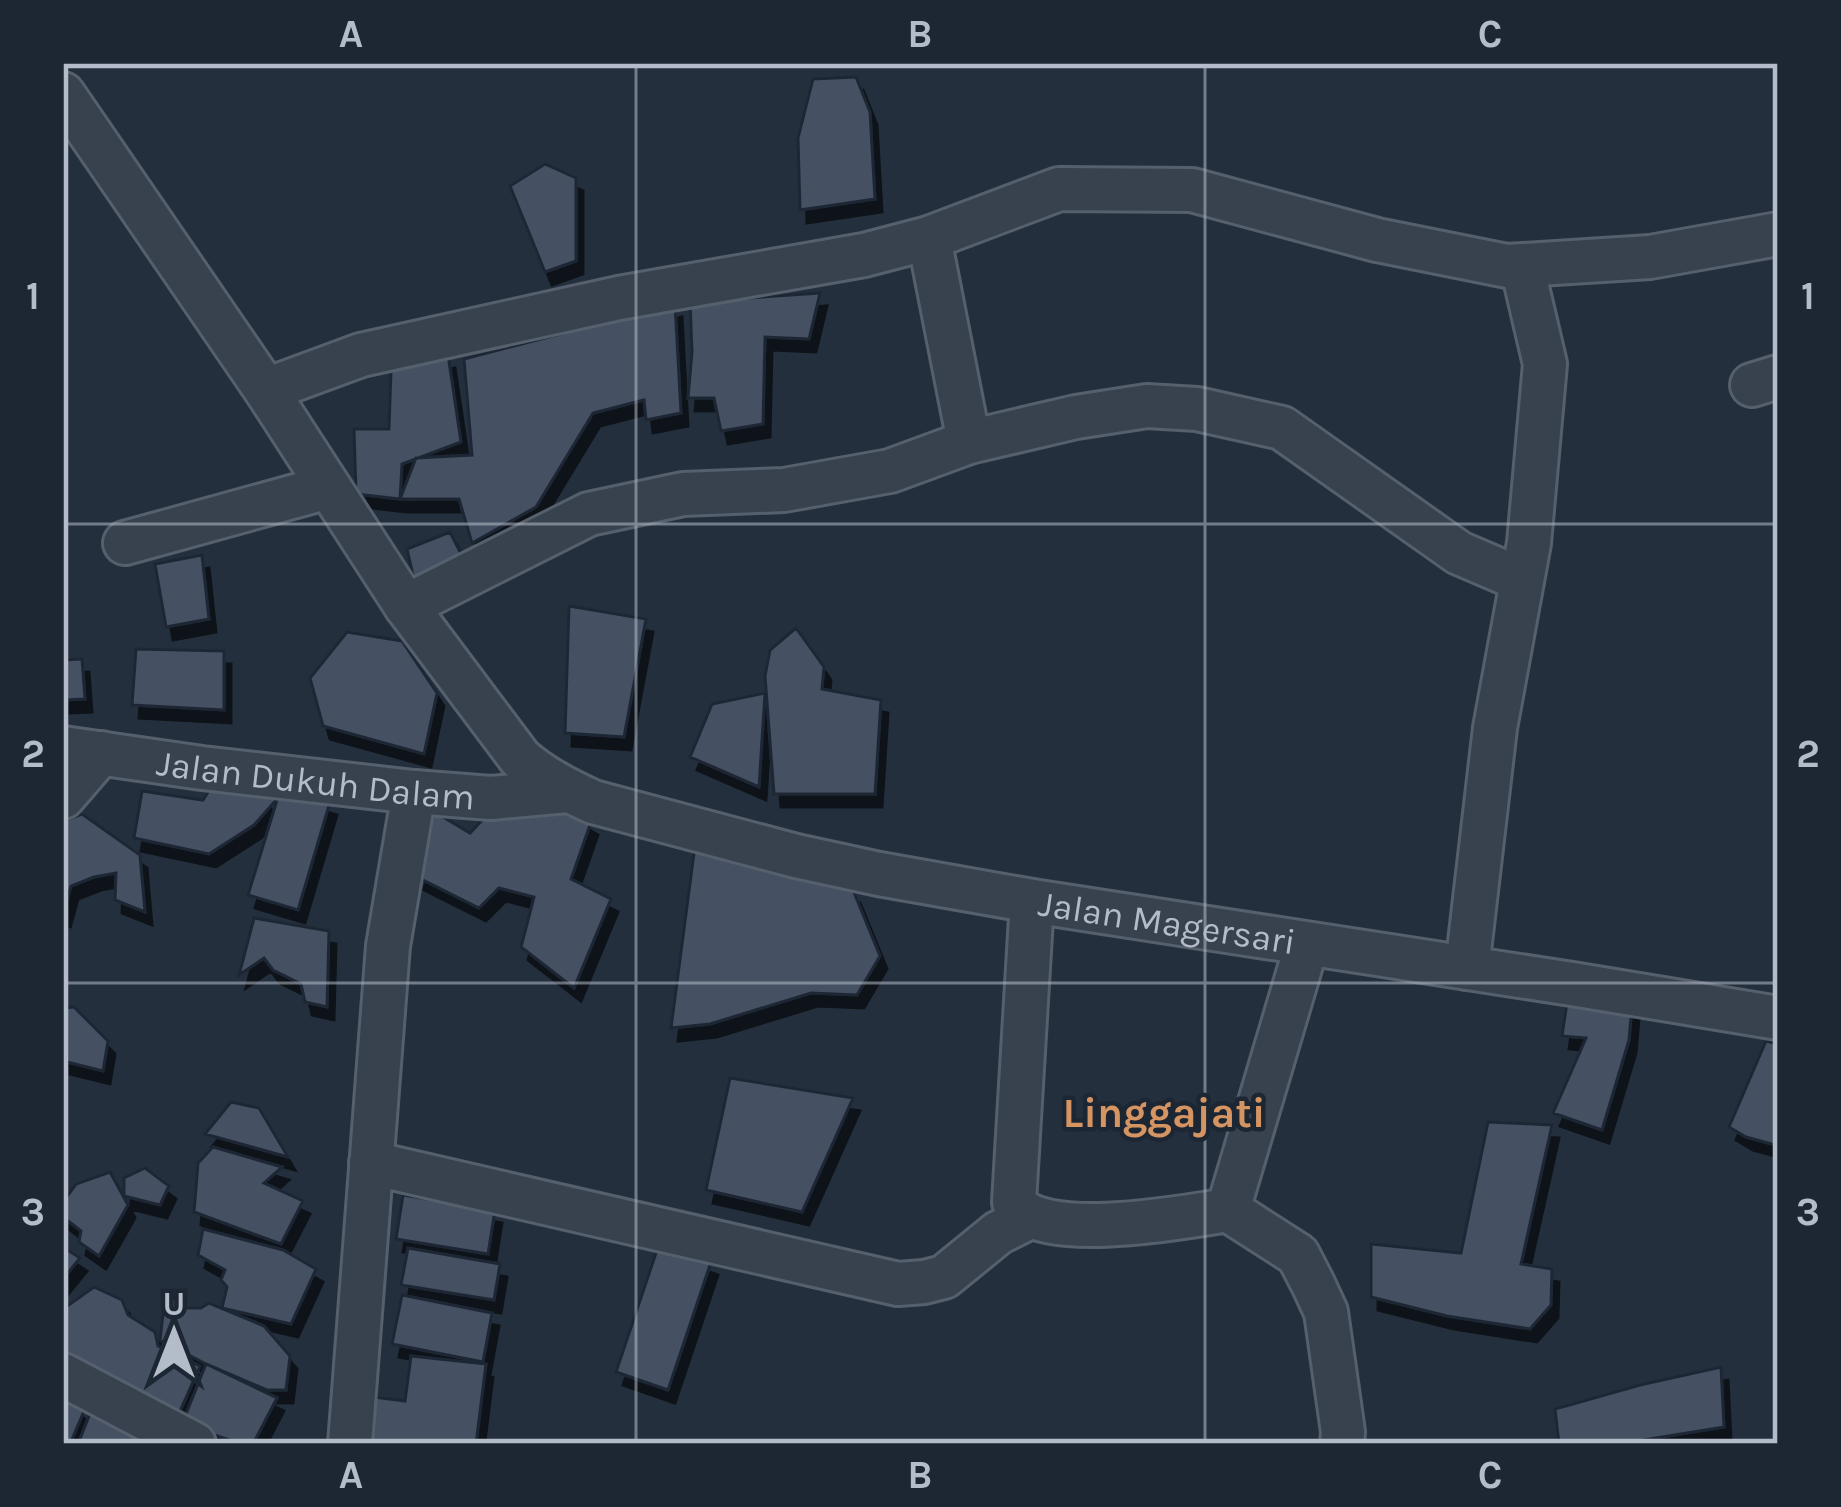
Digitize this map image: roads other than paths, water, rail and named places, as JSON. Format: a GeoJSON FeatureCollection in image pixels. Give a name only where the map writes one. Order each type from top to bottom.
{"type":"FeatureCollection","features":[{"type":"Feature","properties":{"kind":"street"},"geometry":{"type":"LineString","coordinates":[[63,94],[266,390],[406,606],[520,758],[567,790]]}},
{"type":"Feature","properties":{"kind":"street"},"geometry":{"type":"LineString","coordinates":[[266,390],[361,355],[619,298],[864,255],[929,238],[1059,188],[1205,193],[1377,240],[1507,266],[1650,256],[1778,234]]}},
{"type":"Feature","properties":{"kind":"street"},"geometry":{"type":"LineString","coordinates":[[929,238],[969,442]]}},
{"type":"Feature","properties":{"kind":"street"},"geometry":{"type":"LineString","coordinates":[[1467,968],[1495,728],[1529,543],[1545,364],[1522,266]]}},
{"type":"Feature","properties":{"kind":"street"},"geometry":{"type":"LineString","coordinates":[[406,606],[589,514],[682,494],[784,490],[869,475],[969,442],[1147,406],[1197,409],[1282,428],[1460,553],[1522,580]]}},
{"type":"Feature","properties":{"kind":"street"},"geometry":{"type":"LineString","coordinates":[[125,543],[328,487]]}},
{"type":"Feature","properties":{"kind":"street"},"geometry":{"type":"LineString","coordinates":[[63,797],[82,750]]}},
{"type":"Feature","properties":{"kind":"street","name":"Jalan Dukuh Dalam"},"geometry":{"type":"LineString","coordinates":[[82,750],[414,792],[491,797],[567,790]]}},
{"type":"Feature","properties":{"kind":"street","name":"Jalan Magersari"},"geometry":{"type":"LineString","coordinates":[[567,790],[593,802],[796,856],[1032,901],[1778,1018]]}},
{"type":"Feature","properties":{"kind":"street"},"geometry":{"type":"LineString","coordinates":[[354,1442],[388,946],[414,792]]}},
{"type":"Feature","properties":{"kind":"street"},"geometry":{"type":"LineString","coordinates":[[1032,901],[1014,1202],[1030,1217],[1061,1224],[1144,1223],[1228,1210],[1298,1256],[1326,1312],[1342,1444]]}},
{"type":"Feature","properties":{"kind":"street"},"geometry":{"type":"LineString","coordinates":[[1228,1210],[1307,944]]}},
{"type":"Feature","properties":{"kind":"street"},"geometry":{"type":"LineString","coordinates":[[371,1163],[898,1284],[944,1277],[998,1234],[1030,1217]]}},
{"type":"Feature","properties":{"kind":"street"},"geometry":{"type":"LineString","coordinates":[[63,1376],[194,1444]]}},
{"type":"Feature","properties":{"kind":"district","name":"Linggajati"},"geometry":{"type":"Point","coordinates":[1164,1112]}}]}
